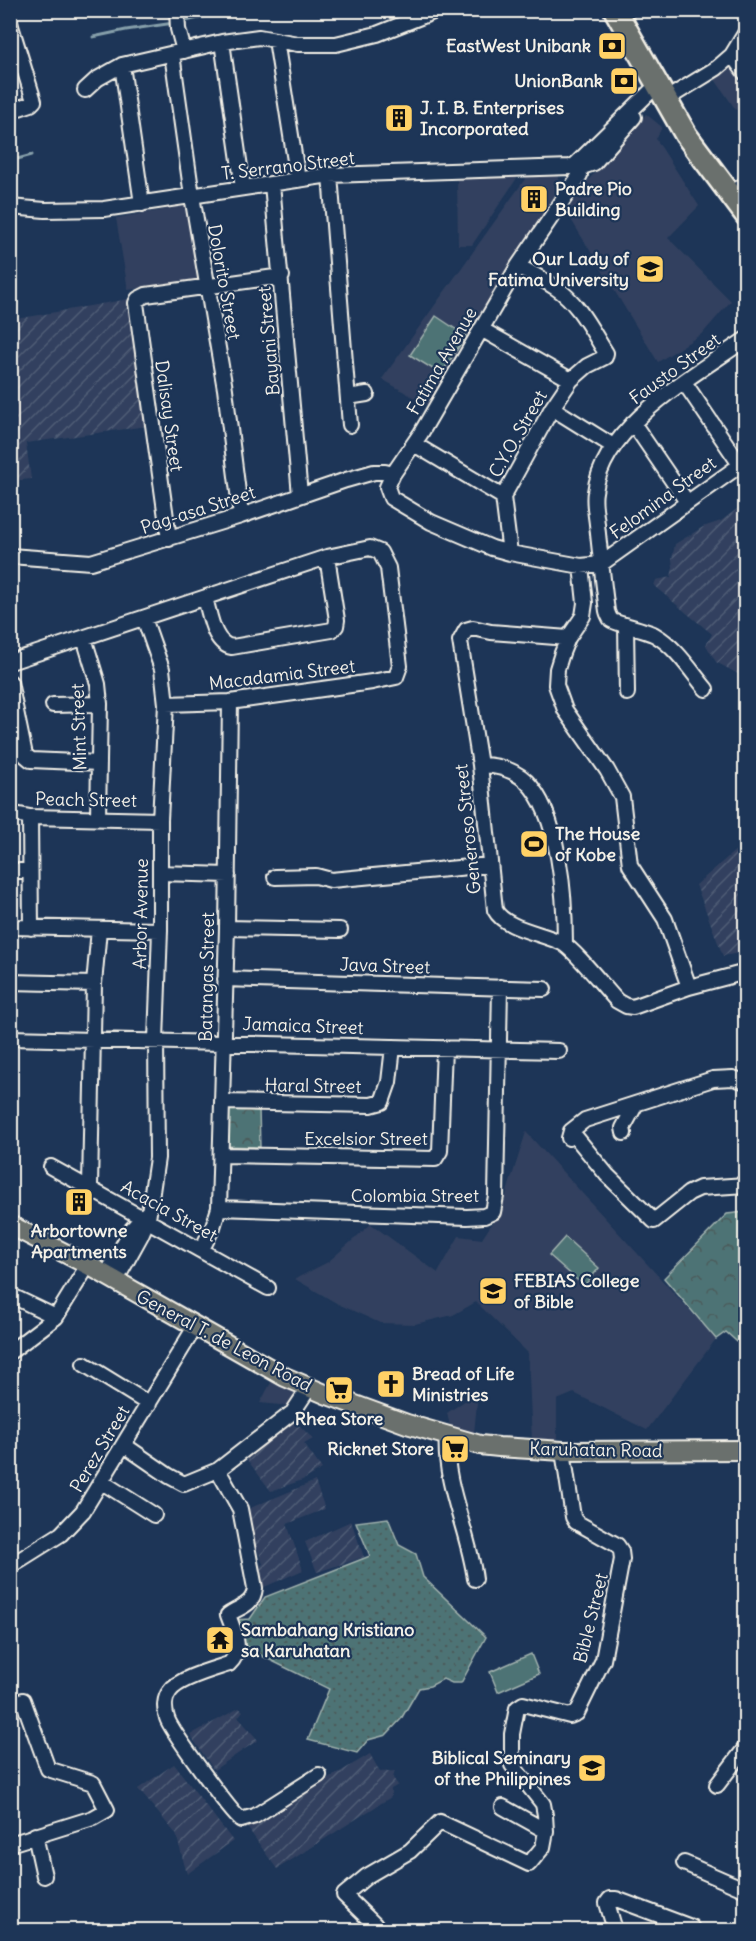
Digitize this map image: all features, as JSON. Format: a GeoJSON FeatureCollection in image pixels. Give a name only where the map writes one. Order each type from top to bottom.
{"type":"FeatureCollection","features":[{"type":"Feature","properties":{"kind":"highway"},"geometry":{"type":"LineString","coordinates":[[615,10],[686,135],[738,189],[746,215]]}},
{"type":"Feature","properties":{"kind":"main road","name":"General T. de Leon Road"},"geometry":{"type":"LineString","coordinates":[[10,1225],[88,1265],[113,1273],[195,1327],[285,1377],[391,1419],[447,1435]]}},
{"type":"Feature","properties":{"kind":"main road","name":"Karuhatan Road"},"geometry":{"type":"LineString","coordinates":[[447,1435],[480,1445],[563,1451],[746,1450]]}},
{"type":"Feature","properties":{"kind":"street"},"geometry":{"type":"LineString","coordinates":[[85,90],[97,79],[122,65],[222,42],[259,37],[298,44],[351,42],[385,32],[438,10]]}},
{"type":"Feature","properties":{"kind":"street","name":"Dolorito Street"},"geometry":{"type":"LineString","coordinates":[[178,19],[178,52],[192,196],[225,389],[241,516]]}},
{"type":"Feature","properties":{"kind":"street"},"geometry":{"type":"LineString","coordinates":[[10,23],[34,101],[10,111]]}},
{"type":"Feature","properties":{"kind":"street"},"geometry":{"type":"LineString","coordinates":[[746,32],[732,55],[746,74]]}},
{"type":"Feature","properties":{"kind":"street"},"geometry":{"type":"LineString","coordinates":[[276,40],[298,180]]}},
{"type":"Feature","properties":{"kind":"street"},"geometry":{"type":"LineString","coordinates":[[222,42],[243,188]]}},
{"type":"Feature","properties":{"kind":"street","name":"Fatima Avenue"},"geometry":{"type":"LineString","coordinates":[[393,474],[414,444],[518,266],[554,210],[575,169],[661,93],[717,68],[732,55]]}},
{"type":"Feature","properties":{"kind":"street"},"geometry":{"type":"LineString","coordinates":[[122,65],[142,204]]}},
{"type":"Feature","properties":{"kind":"street"},"geometry":{"type":"LineString","coordinates":[[575,169],[594,162],[644,105]]}},
{"type":"Feature","properties":{"kind":"street","name":"T. Serrano Street"},"geometry":{"type":"LineString","coordinates":[[11,206],[45,210],[104,209],[330,176],[575,169]]}},
{"type":"Feature","properties":{"kind":"street"},"geometry":{"type":"LineString","coordinates":[[330,176],[350,425]]}},
{"type":"Feature","properties":{"kind":"street","name":"Bayani Street"},"geometry":{"type":"LineString","coordinates":[[272,184],[300,495]]}},
{"type":"Feature","properties":{"kind":"street","name":"C.Y.O. Street"},"geometry":{"type":"LineString","coordinates":[[510,553],[503,497],[552,408],[571,381],[586,366],[605,357],[606,352],[572,302],[557,288],[518,266]]}},
{"type":"Feature","properties":{"kind":"street"},"geometry":{"type":"LineString","coordinates":[[206,285],[282,276]]}},
{"type":"Feature","properties":{"kind":"street","name":"Dalisay Street"},"geometry":{"type":"LineString","coordinates":[[169,538],[136,308],[138,299],[146,295],[206,285]]}},
{"type":"Feature","properties":{"kind":"street"},"geometry":{"type":"LineString","coordinates":[[481,329],[571,381]]}},
{"type":"Feature","properties":{"kind":"street","name":"Fausto Street"},"geometry":{"type":"LineString","coordinates":[[626,625],[610,619],[607,611],[594,493],[600,473],[613,446],[655,402],[746,339]]}},
{"type":"Feature","properties":{"kind":"street"},"geometry":{"type":"LineString","coordinates":[[684,382],[743,463]]}},
{"type":"Feature","properties":{"kind":"street"},"geometry":{"type":"LineString","coordinates":[[348,397],[367,394]]}},
{"type":"Feature","properties":{"kind":"street"},"geometry":{"type":"LineString","coordinates":[[552,408],[613,446]]}},
{"type":"Feature","properties":{"kind":"street"},"geometry":{"type":"LineString","coordinates":[[633,423],[687,502]]}},
{"type":"Feature","properties":{"kind":"street"},"geometry":{"type":"LineString","coordinates":[[414,444],[503,497]]}},
{"type":"Feature","properties":{"kind":"street","name":"Felomina Street"},"geometry":{"type":"LineString","coordinates":[[601,564],[743,463]]}},
{"type":"Feature","properties":{"kind":"street","name":"Pag-asa Street"},"geometry":{"type":"LineString","coordinates":[[10,556],[91,562],[374,472],[393,474]]}},
{"type":"Feature","properties":{"kind":"street"},"geometry":{"type":"LineString","coordinates":[[393,474],[387,487],[391,498],[431,522],[464,538],[510,553],[581,566],[601,564]]}},
{"type":"Feature","properties":{"kind":"street","name":"Macadamia Street"},"geometry":{"type":"LineString","coordinates":[[166,704],[230,702],[372,682],[391,678],[399,672],[388,568],[380,552],[370,548],[327,557]]}},
{"type":"Feature","properties":{"kind":"street"},"geometry":{"type":"LineString","coordinates":[[10,662],[327,557],[336,626],[332,630],[232,647],[225,646],[219,640],[205,598]]}},
{"type":"Feature","properties":{"kind":"street"},"geometry":{"type":"LineString","coordinates":[[581,566],[585,603],[583,616],[568,638],[557,669],[556,685],[566,710],[607,770],[622,797],[630,865],[665,918],[688,987]]}},
{"type":"Feature","properties":{"kind":"street","name":"Arbor Avenue"},"geometry":{"type":"LineString","coordinates":[[113,1273],[132,1229],[146,1216],[157,1158],[156,1040],[160,930],[160,820],[166,704],[162,669],[144,618]]}},
{"type":"Feature","properties":{"kind":"street"},"geometry":{"type":"LineString","coordinates":[[627,693],[626,625],[635,626],[669,644],[706,689]]}},
{"type":"Feature","properties":{"kind":"street","name":"Generoso Street"},"geometry":{"type":"LineString","coordinates":[[568,638],[491,632],[473,628],[466,630],[460,641],[480,765],[495,910],[499,917],[507,923],[543,934],[565,944],[617,1001],[626,1006],[640,1005],[688,987],[746,972]]}},
{"type":"Feature","properties":{"kind":"street","name":"Mint Street"},"geometry":{"type":"LineString","coordinates":[[84,638],[98,684],[100,704],[98,818]]}},
{"type":"Feature","properties":{"kind":"street"},"geometry":{"type":"LineString","coordinates":[[10,682],[27,758],[99,763]]}},
{"type":"Feature","properties":{"kind":"street","name":"Batangas Street"},"geometry":{"type":"LineString","coordinates":[[202,1249],[219,1208],[222,1155],[230,702]]}},
{"type":"Feature","properties":{"kind":"street"},"geometry":{"type":"LineString","coordinates":[[53,705],[100,704]]}},
{"type":"Feature","properties":{"kind":"street"},"geometry":{"type":"LineString","coordinates":[[480,765],[491,765],[511,771],[526,781],[541,802],[553,837],[562,880],[565,944]]}},
{"type":"Feature","properties":{"kind":"street","name":"Peach Street"},"geometry":{"type":"LineString","coordinates":[[10,813],[30,817],[160,820]]}},
{"type":"Feature","properties":{"kind":"street"},"geometry":{"type":"LineString","coordinates":[[30,817],[31,928]]}},
{"type":"Feature","properties":{"kind":"street"},"geometry":{"type":"LineString","coordinates":[[275,877],[315,876],[331,880],[490,865]]}},
{"type":"Feature","properties":{"kind":"street"},"geometry":{"type":"LineString","coordinates":[[10,871],[30,871]]}},
{"type":"Feature","properties":{"kind":"street"},"geometry":{"type":"LineString","coordinates":[[160,873],[228,875]]}},
{"type":"Feature","properties":{"kind":"street"},"geometry":{"type":"LineString","coordinates":[[10,927],[160,930]]}},
{"type":"Feature","properties":{"kind":"street"},"geometry":{"type":"LineString","coordinates":[[227,928],[340,930]]}},
{"type":"Feature","properties":{"kind":"street"},"geometry":{"type":"LineString","coordinates":[[90,1187],[94,984],[99,929]]}},
{"type":"Feature","properties":{"kind":"street","name":"Java Street"},"geometry":{"type":"LineString","coordinates":[[225,979],[544,989]]}},
{"type":"Feature","properties":{"kind":"street"},"geometry":{"type":"LineString","coordinates":[[10,982],[94,984]]}},
{"type":"Feature","properties":{"kind":"street","name":"Colombia Street"},"geometry":{"type":"LineString","coordinates":[[219,1208],[467,1217],[484,1216],[493,1212],[496,1196],[500,987]]}},
{"type":"Feature","properties":{"kind":"street","name":"Jamaica Street"},"geometry":{"type":"LineString","coordinates":[[10,1038],[559,1051]]}},
{"type":"Feature","properties":{"kind":"street","name":"Haral Street"},"geometry":{"type":"LineString","coordinates":[[223,1101],[371,1105],[382,1102],[389,1082],[393,1047]]}},
{"type":"Feature","properties":{"kind":"street","name":"Excelsior Street"},"geometry":{"type":"LineString","coordinates":[[222,1155],[435,1159],[440,1151],[444,1048]]}},
{"type":"Feature","properties":{"kind":"street"},"geometry":{"type":"LineString","coordinates":[[746,1082],[733,1078],[713,1079],[585,1120],[570,1134],[607,1175],[654,1221],[689,1193],[700,1188],[746,1185]]}},
{"type":"Feature","properties":{"kind":"street"},"geometry":{"type":"LineString","coordinates":[[624,1133],[622,1128],[636,1104]]}},
{"type":"Feature","properties":{"kind":"street","name":"Acacia Street"},"geometry":{"type":"LineString","coordinates":[[51,1167],[146,1216],[268,1288]]}},
{"type":"Feature","properties":{"kind":"street"},"geometry":{"type":"LineString","coordinates":[[11,1350],[56,1317],[88,1265]]}},
{"type":"Feature","properties":{"kind":"street"},"geometry":{"type":"LineString","coordinates":[[10,1295],[56,1317]]}},
{"type":"Feature","properties":{"kind":"street","name":"Perez Street"},"geometry":{"type":"LineString","coordinates":[[10,1566],[61,1534],[74,1523],[102,1482],[195,1327]]}},
{"type":"Feature","properties":{"kind":"street"},"geometry":{"type":"LineString","coordinates":[[84,1364],[149,1404]]}},
{"type":"Feature","properties":{"kind":"street"},"geometry":{"type":"LineString","coordinates":[[124,1445],[184,1484],[218,1470],[293,1412],[309,1388]]}},
{"type":"Feature","properties":{"kind":"street"},"geometry":{"type":"LineString","coordinates":[[447,1435],[446,1444],[453,1489],[475,1579]]}},
{"type":"Feature","properties":{"kind":"street","name":"Bible Street"},"geometry":{"type":"LineString","coordinates":[[546,1831],[543,1804],[512,1766],[512,1734],[517,1708],[523,1704],[570,1716],[577,1713],[603,1660],[622,1558],[617,1545],[576,1522],[573,1517],[563,1451]]}},
{"type":"Feature","properties":{"kind":"street"},"geometry":{"type":"LineString","coordinates":[[218,1470],[240,1509],[255,1588],[254,1598],[228,1615],[238,1645],[234,1659],[229,1664],[177,1684],[167,1696],[166,1716],[173,1731],[222,1799],[241,1820],[255,1816],[319,1775]]}},
{"type":"Feature","properties":{"kind":"street"},"geometry":{"type":"LineString","coordinates":[[102,1482],[154,1515]]}},
{"type":"Feature","properties":{"kind":"street"},"geometry":{"type":"LineString","coordinates":[[10,1844],[93,1818],[107,1810],[93,1783],[48,1769],[23,1700]]}},
{"type":"Feature","properties":{"kind":"street"},"geometry":{"type":"LineString","coordinates":[[717,1785],[746,1747]]}},
{"type":"Feature","properties":{"kind":"street"},"geometry":{"type":"LineString","coordinates":[[375,1925],[344,1895],[367,1876],[410,1851],[440,1822],[529,1864],[543,1847],[546,1831],[503,1807]]}},
{"type":"Feature","properties":{"kind":"street"},"geometry":{"type":"LineString","coordinates":[[35,1835],[44,1876]]}},
{"type":"Feature","properties":{"kind":"street"},"geometry":{"type":"LineString","coordinates":[[684,1863],[746,1890]]}},
{"type":"Feature","properties":{"kind":"street"},"geometry":{"type":"LineString","coordinates":[[615,1930],[607,1903],[610,1899],[616,1899],[693,1930]]}},
{"type":"Feature","properties":{"kind":"shaded area"},"geometry":{"type":"Polygon","coordinates":[[[732,65],[745,83],[745,103],[736,110],[714,78],[732,65]]]}},
{"type":"Feature","properties":{"kind":"shaded area","name":"Our Lady of Fatima University"},"geometry":{"type":"Polygon","coordinates":[[[646,114],[662,127],[656,139],[699,206],[668,238],[731,301],[703,333],[658,362],[564,208],[646,114]]]}},
{"type":"Feature","properties":{"kind":"shaded area"},"geometry":{"type":"Polygon","coordinates":[[[557,174],[562,185],[430,407],[382,379],[528,175],[557,174]]]}},
{"type":"Feature","properties":{"kind":"shaded area","name":"Our Lady of Fatima University"},"geometry":{"type":"Polygon","coordinates":[[[519,175],[472,245],[458,245],[457,177],[519,175]]]}},
{"type":"Feature","properties":{"kind":"shaded area"},"geometry":{"type":"Polygon","coordinates":[[[185,206],[197,279],[128,290],[116,218],[185,206]]]}},
{"type":"Feature","properties":{"kind":"shaded area"},"geometry":{"type":"Polygon","coordinates":[[[129,299],[147,426],[26,443],[31,479],[11,481],[11,320],[129,299]]]}},
{"type":"Feature","properties":{"kind":"shaded area"},"geometry":{"type":"Polygon","coordinates":[[[745,503],[746,678],[743,680],[738,674],[716,662],[706,645],[712,634],[654,586],[656,580],[671,577],[675,544],[703,527],[721,521],[745,503]]]}},
{"type":"Feature","properties":{"kind":"shaded area"},"geometry":{"type":"Polygon","coordinates":[[[745,842],[745,952],[723,956],[696,885],[745,842]]]}},
{"type":"Feature","properties":{"kind":"shaded area","name":"FEBIAS College of Bible"},"geometry":{"type":"Polygon","coordinates":[[[526,1132],[716,1339],[647,1430],[574,1393],[557,1400],[557,1443],[532,1442],[528,1353],[476,1302],[453,1315],[415,1324],[380,1323],[338,1304],[295,1279],[328,1262],[371,1224],[438,1273],[459,1236],[482,1239],[502,1208],[526,1132]]]}},
{"type":"Feature","properties":{"kind":"shaded area"},"geometry":{"type":"Polygon","coordinates":[[[274,1377],[302,1391],[290,1406],[260,1403],[274,1377]]]}},
{"type":"Feature","properties":{"kind":"shaded area"},"geometry":{"type":"Polygon","coordinates":[[[478,1392],[474,1434],[450,1426],[447,1413],[478,1392]]]}},
{"type":"Feature","properties":{"kind":"shaded area"},"geometry":{"type":"Polygon","coordinates":[[[294,1420],[313,1439],[304,1444],[322,1469],[305,1479],[271,1491],[245,1457],[294,1420]]]}},
{"type":"Feature","properties":{"kind":"shaded area"},"geometry":{"type":"Polygon","coordinates":[[[315,1481],[325,1509],[287,1524],[303,1570],[262,1588],[254,1569],[263,1564],[243,1511],[315,1481]]]}},
{"type":"Feature","properties":{"kind":"shaded area"},"geometry":{"type":"Polygon","coordinates":[[[351,1521],[364,1557],[317,1572],[305,1542],[351,1521]]]}},
{"type":"Feature","properties":{"kind":"shaded area"},"geometry":{"type":"Polygon","coordinates":[[[239,1708],[243,1711],[238,1717],[258,1740],[214,1770],[190,1735],[239,1708]]]}},
{"type":"Feature","properties":{"kind":"shaded area"},"geometry":{"type":"Polygon","coordinates":[[[370,1754],[380,1772],[395,1771],[393,1778],[398,1785],[391,1789],[391,1797],[277,1869],[247,1827],[370,1754]]]}},
{"type":"Feature","properties":{"kind":"shaded area"},"geometry":{"type":"Polygon","coordinates":[[[174,1764],[233,1841],[187,1874],[176,1834],[138,1789],[174,1764]]]}},
{"type":"Feature","properties":{"kind":"green space"},"geometry":{"type":"Polygon","coordinates":[[[436,316],[466,336],[441,374],[410,355],[436,316]]]}},
{"type":"Feature","properties":{"kind":"green space"},"geometry":{"type":"Polygon","coordinates":[[[226,1109],[259,1109],[260,1147],[225,1146],[226,1109]]]}},
{"type":"Feature","properties":{"kind":"green space"},"geometry":{"type":"Polygon","coordinates":[[[746,1212],[745,1349],[726,1332],[716,1339],[664,1278],[727,1214],[746,1212]]]}},
{"type":"Feature","properties":{"kind":"green space"},"geometry":{"type":"Polygon","coordinates":[[[565,1237],[599,1268],[584,1286],[549,1255],[565,1237]]]}},
{"type":"Feature","properties":{"kind":"green space"},"geometry":{"type":"Polygon","coordinates":[[[388,1518],[399,1545],[416,1554],[423,1577],[486,1637],[461,1683],[452,1683],[443,1679],[430,1686],[419,1688],[401,1719],[386,1735],[368,1740],[357,1753],[308,1740],[329,1689],[258,1654],[243,1644],[233,1620],[250,1619],[265,1597],[370,1556],[356,1522],[388,1518]]]}},
{"type":"Feature","properties":{"kind":"green space"},"geometry":{"type":"Polygon","coordinates":[[[531,1654],[539,1674],[498,1692],[490,1672],[531,1654]]]}},
{"type":"Feature","properties":{"kind":"waterway"},"geometry":{"type":"LineString","coordinates":[[181,22],[235,10]]}},
{"type":"Feature","properties":{"kind":"waterway"},"geometry":{"type":"LineString","coordinates":[[93,37],[174,23]]}},
{"type":"Feature","properties":{"kind":"waterway"},"geometry":{"type":"LineString","coordinates":[[10,161],[32,155]]}},
{"type":"Feature","properties":{"kind":"place","name":"EastWest Unibank"},"geometry":{"type":"Point","coordinates":[612,46]}},
{"type":"Feature","properties":{"kind":"place","name":"UnionBank"},"geometry":{"type":"Point","coordinates":[624,81]}},
{"type":"Feature","properties":{"kind":"place","name":"J. I. B. Enterprises Incorporated"},"geometry":{"type":"Point","coordinates":[399,118]}},
{"type":"Feature","properties":{"kind":"place","name":"Padre Pio Building"},"geometry":{"type":"Point","coordinates":[534,199]}},
{"type":"Feature","properties":{"kind":"place","name":"Our Lady of Fatima University"},"geometry":{"type":"Point","coordinates":[650,269]}},
{"type":"Feature","properties":{"kind":"place","name":"The House of Kobe"},"geometry":{"type":"Point","coordinates":[534,844]}},
{"type":"Feature","properties":{"kind":"place","name":"Arbortowne Apartments"},"geometry":{"type":"Point","coordinates":[79,1202]}},
{"type":"Feature","properties":{"kind":"place","name":"FEBIAS College of Bible"},"geometry":{"type":"Point","coordinates":[493,1291]}},
{"type":"Feature","properties":{"kind":"place","name":"Bread of Life Ministries"},"geometry":{"type":"Point","coordinates":[391,1384]}},
{"type":"Feature","properties":{"kind":"place","name":"Rhea Store"},"geometry":{"type":"Point","coordinates":[339,1390]}},
{"type":"Feature","properties":{"kind":"place","name":"Ricknet Store"},"geometry":{"type":"Point","coordinates":[455,1449]}},
{"type":"Feature","properties":{"kind":"place","name":"Sambahang Kristiano sa Karuhatan"},"geometry":{"type":"Point","coordinates":[220,1640]}},
{"type":"Feature","properties":{"kind":"place","name":"Biblical Seminary of the Philippines"},"geometry":{"type":"Point","coordinates":[592,1768]}}]}
